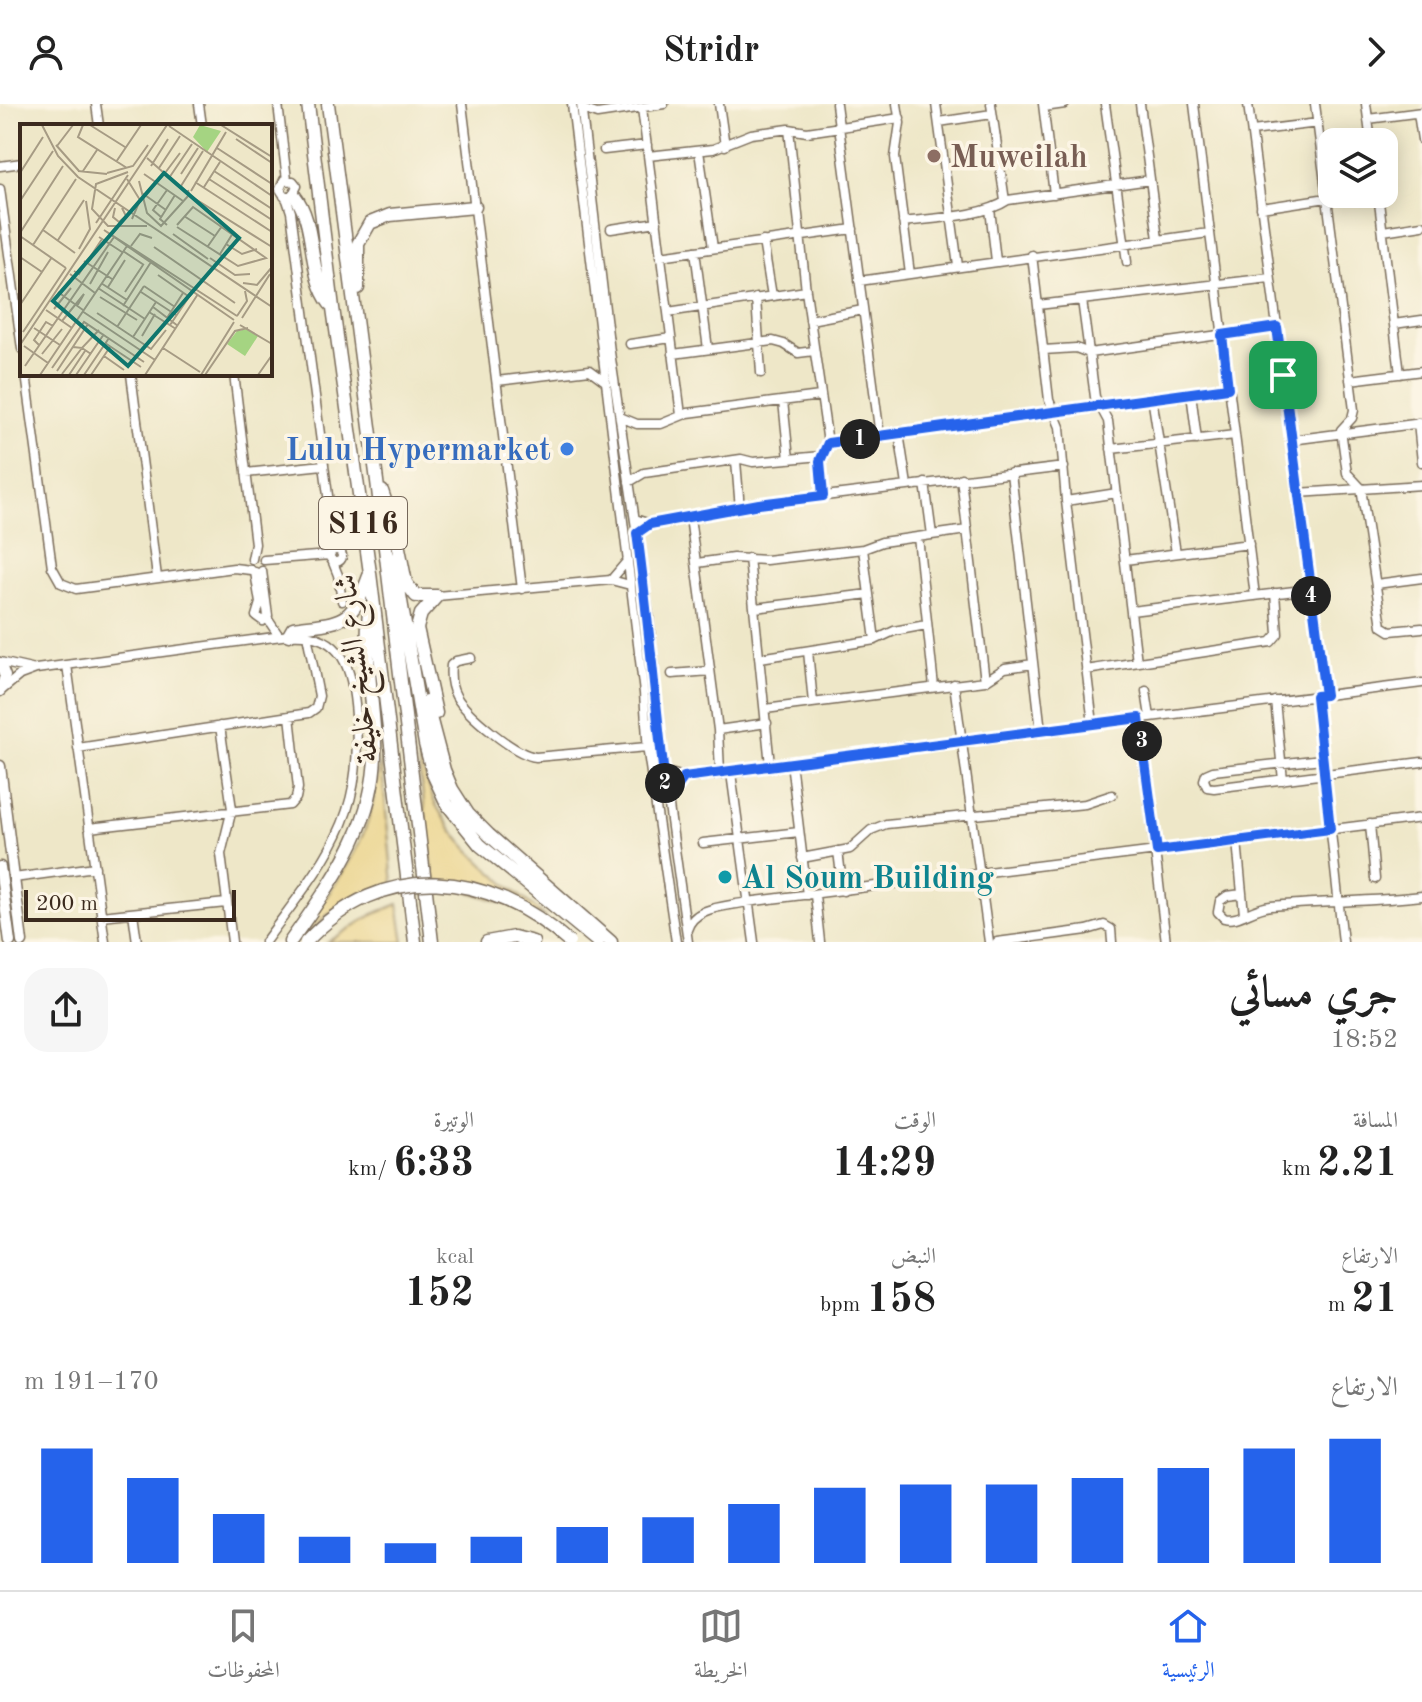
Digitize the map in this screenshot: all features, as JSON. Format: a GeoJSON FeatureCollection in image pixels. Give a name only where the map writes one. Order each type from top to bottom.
{"type":"FeatureCollection","features":[{"type":"Feature","properties":{"kind":"highway","name":"شارع الشيخ خليفة"},"geometry":{"type":"LineString","coordinates":[[308,104],[415,942]]}},
{"type":"Feature","properties":{"kind":"highway","name":"شارع الشيخ خليفة"},"geometry":{"type":"LineString","coordinates":[[328,104],[432,942]]}},
{"type":"Feature","properties":{"kind":"highway"},"geometry":{"type":"LineString","coordinates":[[334,104],[338,137],[334,152]]}},
{"type":"Feature","properties":{"kind":"highway"},"geometry":{"type":"LineString","coordinates":[[282,192],[303,212],[321,290],[333,308]]}},
{"type":"Feature","properties":{"kind":"highway"},"geometry":{"type":"LineString","coordinates":[[353,298],[359,283],[358,244],[370,223],[390,215],[475,207]]}},
{"type":"Feature","properties":{"kind":"highway"},"geometry":{"type":"LineString","coordinates":[[377,481],[393,522],[408,587],[416,596],[437,596]]}},
{"type":"Feature","properties":{"kind":"highway"},"geometry":{"type":"LineString","coordinates":[[384,549],[396,572],[429,759],[439,789],[452,811],[486,850],[597,941]]}},
{"type":"Feature","properties":{"kind":"highway"},"geometry":{"type":"LineString","coordinates":[[284,636],[293,628],[336,622],[348,616],[360,601],[370,573]]}},
{"type":"Feature","properties":{"kind":"highway"},"geometry":{"type":"LineString","coordinates":[[437,596],[421,614],[417,632],[445,751],[467,801],[511,854]]}},
{"type":"Feature","properties":{"kind":"highway"},"geometry":{"type":"LineString","coordinates":[[290,942],[343,864],[369,804],[375,755],[368,622],[373,598]]}},
{"type":"Feature","properties":{"kind":"highway"},"geometry":{"type":"LineString","coordinates":[[411,661],[418,673],[452,789],[475,821],[611,942]]}},
{"type":"Feature","properties":{"kind":"highway"},"geometry":{"type":"LineString","coordinates":[[306,942],[330,919],[364,899],[388,891],[436,883],[471,887],[505,898],[537,916],[569,942]]}},
{"type":"Feature","properties":{"kind":"highway"},"geometry":{"type":"LineString","coordinates":[[487,942],[514,937],[533,942]]}},
{"type":"Feature","properties":{"kind":"main road"},"geometry":{"type":"LineString","coordinates":[[0,662],[5,676],[0,691]]}},
{"type":"Feature","properties":{"kind":"main road"},"geometry":{"type":"LineString","coordinates":[[0,766],[22,942]]}},
{"type":"Feature","properties":{"kind":"main road"},"geometry":{"type":"LineString","coordinates":[[0,874],[4,929],[10,942]]}},
{"type":"Feature","properties":{"kind":"street"},"geometry":{"type":"LineString","coordinates":[[96,104],[99,124]]}},
{"type":"Feature","properties":{"kind":"street"},"geometry":{"type":"LineString","coordinates":[[199,104],[202,124]]}},
{"type":"Feature","properties":{"kind":"street"},"geometry":{"type":"LineString","coordinates":[[278,104],[287,180]]}},
{"type":"Feature","properties":{"kind":"street"},"geometry":{"type":"LineString","coordinates":[[462,104],[522,589]]}},
{"type":"Feature","properties":{"kind":"street"},"geometry":{"type":"LineString","coordinates":[[572,104],[628,560],[647,747],[676,942]]}},
{"type":"Feature","properties":{"kind":"street"},"geometry":{"type":"LineString","coordinates":[[584,124],[597,114],[664,104]]}},
{"type":"Feature","properties":{"kind":"street"},"geometry":{"type":"LineString","coordinates":[[719,104],[725,146]]}},
{"type":"Feature","properties":{"kind":"street"},"geometry":{"type":"LineString","coordinates":[[836,104],[880,436]]}},
{"type":"Feature","properties":{"kind":"street"},"geometry":{"type":"LineString","coordinates":[[897,104],[900,118],[895,151],[910,274]]}},
{"type":"Feature","properties":{"kind":"street"},"geometry":{"type":"LineString","coordinates":[[936,104],[958,266]]}},
{"type":"Feature","properties":{"kind":"street"},"geometry":{"type":"LineString","coordinates":[[991,104],[1005,201]]}},
{"type":"Feature","properties":{"kind":"street"},"geometry":{"type":"LineString","coordinates":[[1054,194],[1043,105],[1065,104]]}},
{"type":"Feature","properties":{"kind":"street"},"geometry":{"type":"LineString","coordinates":[[1105,104],[1127,262]]}},
{"type":"Feature","properties":{"kind":"street"},"geometry":{"type":"LineString","coordinates":[[1140,104],[1158,239]]}},
{"type":"Feature","properties":{"kind":"street"},"geometry":{"type":"LineString","coordinates":[[1194,104],[1255,596]]}},
{"type":"Feature","properties":{"kind":"street"},"geometry":{"type":"LineString","coordinates":[[1248,104],[1311,589],[1322,759],[1343,942]]}},
{"type":"Feature","properties":{"kind":"street"},"geometry":{"type":"LineString","coordinates":[[1315,104],[1319,128]]}},
{"type":"Feature","properties":{"kind":"street"},"geometry":{"type":"LineString","coordinates":[[1366,104],[1369,128]]}},
{"type":"Feature","properties":{"kind":"street"},"geometry":{"type":"LineString","coordinates":[[582,107],[597,114]]}},
{"type":"Feature","properties":{"kind":"street"},"geometry":{"type":"LineString","coordinates":[[582,107],[610,352],[649,616],[663,771],[688,942]]}},
{"type":"Feature","properties":{"kind":"street"},"geometry":{"type":"LineString","coordinates":[[642,108],[681,415]]}},
{"type":"Feature","properties":{"kind":"street"},"geometry":{"type":"LineString","coordinates":[[1368,119],[1420,112],[1422,140]]}},
{"type":"Feature","properties":{"kind":"street"},"geometry":{"type":"LineString","coordinates":[[939,122],[992,114]]}},
{"type":"Feature","properties":{"kind":"street"},"geometry":{"type":"LineString","coordinates":[[648,156],[725,146],[751,134],[789,129],[807,132],[900,118]]}},
{"type":"Feature","properties":{"kind":"street"},"geometry":{"type":"LineString","coordinates":[[1252,131],[1318,123]]}},
{"type":"Feature","properties":{"kind":"street"},"geometry":{"type":"LineString","coordinates":[[789,129],[806,291],[828,443],[820,465],[823,496]]}},
{"type":"Feature","properties":{"kind":"street"},"geometry":{"type":"LineString","coordinates":[[604,150],[647,145]]}},
{"type":"Feature","properties":{"kind":"street"},"geometry":{"type":"LineString","coordinates":[[699,151],[713,248]]}},
{"type":"Feature","properties":{"kind":"street"},"geometry":{"type":"LineString","coordinates":[[0,166],[20,163]]}},
{"type":"Feature","properties":{"kind":"street"},"geometry":{"type":"LineString","coordinates":[[282,192],[297,186],[287,180],[281,184],[282,192],[291,212],[342,601]]}},
{"type":"Feature","properties":{"kind":"street"},"geometry":{"type":"LineString","coordinates":[[903,222],[990,209],[1005,201],[1150,180]]}},
{"type":"Feature","properties":{"kind":"street"},"geometry":{"type":"LineString","coordinates":[[0,189],[2,225],[17,281],[20,322]]}},
{"type":"Feature","properties":{"kind":"street"},"geometry":{"type":"LineString","coordinates":[[1261,208],[1318,194]]}},
{"type":"Feature","properties":{"kind":"street"},"geometry":{"type":"LineString","coordinates":[[1330,208],[1354,413],[1341,433],[1347,473],[1361,488],[1380,620],[1384,629],[1422,628]]}},
{"type":"Feature","properties":{"kind":"street"},"geometry":{"type":"LineString","coordinates":[[1380,208],[1400,374]]}},
{"type":"Feature","properties":{"kind":"street"},"geometry":{"type":"LineString","coordinates":[[990,209],[996,261]]}},
{"type":"Feature","properties":{"kind":"street"},"geometry":{"type":"LineString","coordinates":[[611,229],[657,222]]}},
{"type":"Feature","properties":{"kind":"street"},"geometry":{"type":"LineString","coordinates":[[1383,231],[1422,225]]}},
{"type":"Feature","properties":{"kind":"street"},"geometry":{"type":"LineString","coordinates":[[660,256],[853,229]]}},
{"type":"Feature","properties":{"kind":"street"},"geometry":{"type":"LineString","coordinates":[[859,281],[1209,233]]}},
{"type":"Feature","properties":{"kind":"street"},"geometry":{"type":"LineString","coordinates":[[763,241],[772,296]]}},
{"type":"Feature","properties":{"kind":"street"},"geometry":{"type":"LineString","coordinates":[[695,251],[708,349]]}},
{"type":"Feature","properties":{"kind":"street"},"geometry":{"type":"LineString","coordinates":[[1032,255],[1043,350],[1053,411],[1060,427],[1093,724]]}},
{"type":"Feature","properties":{"kind":"street"},"geometry":{"type":"LineString","coordinates":[[1038,305],[1270,278]]}},
{"type":"Feature","properties":{"kind":"street"},"geometry":{"type":"LineString","coordinates":[[668,312],[806,291]]}},
{"type":"Feature","properties":{"kind":"street"},"geometry":{"type":"LineString","coordinates":[[756,298],[761,373]]}},
{"type":"Feature","properties":{"kind":"street"},"geometry":{"type":"LineString","coordinates":[[1082,300],[1098,404],[1107,418],[1137,662]]}},
{"type":"Feature","properties":{"kind":"street"},"geometry":{"type":"LineString","coordinates":[[810,320],[863,310]]}},
{"type":"Feature","properties":{"kind":"street"},"geometry":{"type":"LineString","coordinates":[[1394,324],[1422,320]]}},
{"type":"Feature","properties":{"kind":"street"},"geometry":{"type":"LineString","coordinates":[[1043,350],[1076,348],[1089,353],[1277,327]]}},
{"type":"Feature","properties":{"kind":"street"},"geometry":{"type":"LineString","coordinates":[[630,344],[671,338]]}},
{"type":"Feature","properties":{"kind":"street"},"geometry":{"type":"LineString","coordinates":[[673,354],[781,342],[798,353],[814,351]]}},
{"type":"Feature","properties":{"kind":"street"},"geometry":{"type":"LineString","coordinates":[[590,370],[602,354]]}},
{"type":"Feature","properties":{"kind":"street"},"geometry":{"type":"LineString","coordinates":[[497,381],[590,370],[605,381]]}},
{"type":"Feature","properties":{"kind":"street"},"geometry":{"type":"LineString","coordinates":[[1350,380],[1422,371]]}},
{"type":"Feature","properties":{"kind":"street"},"geometry":{"type":"LineString","coordinates":[[26,376],[52,561],[67,581],[87,586],[265,567],[255,544]]}},
{"type":"Feature","properties":{"kind":"street"},"geometry":{"type":"LineString","coordinates":[[131,376],[157,577]]}},
{"type":"Feature","properties":{"kind":"street"},"geometry":{"type":"LineString","coordinates":[[234,376],[255,544],[254,566],[260,603],[256,616],[261,621],[267,618],[284,636]]}},
{"type":"Feature","properties":{"kind":"street"},"geometry":{"type":"LineString","coordinates":[[828,443],[1228,388]]}},
{"type":"Feature","properties":{"kind":"street"},"geometry":{"type":"LineString","coordinates":[[1191,393],[1197,440]]}},
{"type":"Feature","properties":{"kind":"street"},"geometry":{"type":"LineString","coordinates":[[620,417],[637,424],[667,423],[681,415],[820,396]]}},
{"type":"Feature","properties":{"kind":"street"},"geometry":{"type":"LineString","coordinates":[[1152,397],[1176,553]]}},
{"type":"Feature","properties":{"kind":"street"},"geometry":{"type":"LineString","coordinates":[[783,401],[789,459]]}},
{"type":"Feature","properties":{"kind":"street"},"geometry":{"type":"LineString","coordinates":[[1291,440],[1420,423],[1422,462]]}},
{"type":"Feature","properties":{"kind":"street"},"geometry":{"type":"LineString","coordinates":[[623,433],[637,424]]}},
{"type":"Feature","properties":{"kind":"street"},"geometry":{"type":"LineString","coordinates":[[899,433],[907,485]]}},
{"type":"Feature","properties":{"kind":"street"},"geometry":{"type":"LineString","coordinates":[[1111,449],[1235,435]]}},
{"type":"Feature","properties":{"kind":"street"},"geometry":{"type":"LineString","coordinates":[[627,469],[644,473],[741,459],[753,462],[822,456]]}},
{"type":"Feature","properties":{"kind":"street"},"geometry":{"type":"LineString","coordinates":[[736,461],[740,509]]}},
{"type":"Feature","properties":{"kind":"street"},"geometry":{"type":"LineString","coordinates":[[246,473],[323,465]]}},
{"type":"Feature","properties":{"kind":"street"},"geometry":{"type":"LineString","coordinates":[[637,533],[650,524],[823,496],[1064,467]]}},
{"type":"Feature","properties":{"kind":"street"},"geometry":{"type":"LineString","coordinates":[[629,482],[644,473]]}},
{"type":"Feature","properties":{"kind":"street"},"geometry":{"type":"LineString","coordinates":[[1011,473],[1041,731]]}},
{"type":"Feature","properties":{"kind":"street"},"geometry":{"type":"LineString","coordinates":[[961,478],[985,681]]}},
{"type":"Feature","properties":{"kind":"street"},"geometry":{"type":"LineString","coordinates":[[925,483],[932,535]]}},
{"type":"Feature","properties":{"kind":"street"},"geometry":{"type":"LineString","coordinates":[[1298,493],[1422,485]]}},
{"type":"Feature","properties":{"kind":"street"},"geometry":{"type":"LineString","coordinates":[[1066,501],[1117,493]]}},
{"type":"Feature","properties":{"kind":"street"},"geometry":{"type":"LineString","coordinates":[[690,517],[718,730],[720,772]]}},
{"type":"Feature","properties":{"kind":"street"},"geometry":{"type":"LineString","coordinates":[[635,519],[650,524]]}},
{"type":"Feature","properties":{"kind":"street"},"geometry":{"type":"LineString","coordinates":[[697,563],[749,558],[766,560],[863,549],[882,542],[967,530]]}},
{"type":"Feature","properties":{"kind":"street"},"geometry":{"type":"LineString","coordinates":[[918,537],[934,687]]}},
{"type":"Feature","properties":{"kind":"street"},"geometry":{"type":"LineString","coordinates":[[1125,560],[1249,544]]}},
{"type":"Feature","properties":{"kind":"street"},"geometry":{"type":"LineString","coordinates":[[863,549],[875,640]]}},
{"type":"Feature","properties":{"kind":"street"},"geometry":{"type":"LineString","coordinates":[[264,559],[334,556]]}},
{"type":"Feature","properties":{"kind":"street"},"geometry":{"type":"LineString","coordinates":[[749,558],[770,765]]}},
{"type":"Feature","properties":{"kind":"street"},"geometry":{"type":"LineString","coordinates":[[611,580],[628,560]]}},
{"type":"Feature","properties":{"kind":"street"},"geometry":{"type":"LineString","coordinates":[[1376,584],[1422,578]]}},
{"type":"Feature","properties":{"kind":"street"},"geometry":{"type":"LineString","coordinates":[[437,596],[611,580],[630,585]]}},
{"type":"Feature","properties":{"kind":"street"},"geometry":{"type":"LineString","coordinates":[[1131,611],[1311,589]]}},
{"type":"Feature","properties":{"kind":"street"},"geometry":{"type":"LineString","coordinates":[[1086,670],[1271,642],[1278,634],[1275,593]]}},
{"type":"Feature","properties":{"kind":"street"},"geometry":{"type":"LineString","coordinates":[[755,608],[869,594]]}},
{"type":"Feature","properties":{"kind":"street"},"geometry":{"type":"LineString","coordinates":[[760,658],[875,640],[890,632],[926,625]]}},
{"type":"Feature","properties":{"kind":"street"},"geometry":{"type":"LineString","coordinates":[[78,748],[313,711],[319,700],[307,635]]}},
{"type":"Feature","properties":{"kind":"street"},"geometry":{"type":"LineString","coordinates":[[0,691],[20,675],[36,669],[284,636],[307,635],[331,646],[344,658],[352,674],[358,751],[356,776],[346,813],[331,848],[265,942]]}},
{"type":"Feature","properties":{"kind":"street"},"geometry":{"type":"LineString","coordinates":[[808,651],[813,703]]}},
{"type":"Feature","properties":{"kind":"street"},"geometry":{"type":"LineString","coordinates":[[471,658],[451,665],[456,695],[466,708],[519,753],[542,757],[647,747]]}},
{"type":"Feature","properties":{"kind":"street"},"geometry":{"type":"LineString","coordinates":[[0,662],[36,669]]}},
{"type":"Feature","properties":{"kind":"street"},"geometry":{"type":"LineString","coordinates":[[765,709],[985,681],[1005,668],[1033,664]]}},
{"type":"Feature","properties":{"kind":"street"},"geometry":{"type":"LineString","coordinates":[[67,665],[105,942]]}},
{"type":"Feature","properties":{"kind":"street"},"geometry":{"type":"LineString","coordinates":[[672,674],[710,671]]}},
{"type":"Feature","properties":{"kind":"street"},"geometry":{"type":"LineString","coordinates":[[663,771],[684,777],[731,773],[791,762],[1422,683]]}},
{"type":"Feature","properties":{"kind":"street"},"geometry":{"type":"LineString","coordinates":[[954,684],[989,942]]}},
{"type":"Feature","properties":{"kind":"street"},"geometry":{"type":"LineString","coordinates":[[1146,691],[1150,717]]}},
{"type":"Feature","properties":{"kind":"street"},"geometry":{"type":"LineString","coordinates":[[1275,701],[1283,780]]}},
{"type":"Feature","properties":{"kind":"street"},"geometry":{"type":"LineString","coordinates":[[89,828],[285,807],[296,798],[298,788],[290,716]]}},
{"type":"Feature","properties":{"kind":"street"},"geometry":{"type":"LineString","coordinates":[[646,717],[651,726],[661,795],[667,801]]}},
{"type":"Feature","properties":{"kind":"street"},"geometry":{"type":"LineString","coordinates":[[1139,718],[1166,942]]}},
{"type":"Feature","properties":{"kind":"street"},"geometry":{"type":"LineString","coordinates":[[718,730],[767,723]]}},
{"type":"Feature","properties":{"kind":"street"},"geometry":{"type":"LineString","coordinates":[[220,726],[232,813],[221,854],[232,942]]}},
{"type":"Feature","properties":{"kind":"street"},"geometry":{"type":"LineString","coordinates":[[1322,759],[1213,771],[1206,774],[1204,780],[1207,787],[1214,788],[1422,762]]}},
{"type":"Feature","properties":{"kind":"street"},"geometry":{"type":"LineString","coordinates":[[791,762],[802,858],[820,942]]}},
{"type":"Feature","properties":{"kind":"street"},"geometry":{"type":"LineString","coordinates":[[731,773],[754,942]]}},
{"type":"Feature","properties":{"kind":"street"},"geometry":{"type":"LineString","coordinates":[[667,801],[684,777]]}},
{"type":"Feature","properties":{"kind":"street"},"geometry":{"type":"LineString","coordinates":[[802,858],[852,847],[861,837],[882,825],[1085,804],[1112,795]]}},
{"type":"Feature","properties":{"kind":"street"},"geometry":{"type":"LineString","coordinates":[[681,904],[705,911],[747,902],[1422,818]]}},
{"type":"Feature","properties":{"kind":"street"},"geometry":{"type":"LineString","coordinates":[[1370,824],[1375,879]]}},
{"type":"Feature","properties":{"kind":"street"},"geometry":{"type":"LineString","coordinates":[[703,843],[799,832]]}},
{"type":"Feature","properties":{"kind":"street"},"geometry":{"type":"LineString","coordinates":[[1237,841],[1244,914]]}},
{"type":"Feature","properties":{"kind":"street"},"geometry":{"type":"LineString","coordinates":[[838,851],[843,891]]}},
{"type":"Feature","properties":{"kind":"street"},"geometry":{"type":"LineString","coordinates":[[14,878],[95,867]]}},
{"type":"Feature","properties":{"kind":"street"},"geometry":{"type":"LineString","coordinates":[[1242,894],[1223,898],[1218,908],[1221,916],[1227,920],[1260,907],[1422,896]]}},
{"type":"Feature","properties":{"kind":"street"},"geometry":{"type":"LineString","coordinates":[[101,916],[226,903]]}},
{"type":"Feature","properties":{"kind":"street"},"geometry":{"type":"LineString","coordinates":[[687,931],[691,920],[705,911]]}},
{"type":"Feature","properties":{"kind":"street"},"geometry":{"type":"LineString","coordinates":[[133,913],[137,942]]}},
{"type":"Feature","properties":{"kind":"street"},"geometry":{"type":"LineString","coordinates":[[997,942],[1104,925],[1111,929],[1112,942]]}},
{"type":"Feature","properties":{"kind":"sand"},"geometry":{"type":"Polygon","coordinates":[[[418,758],[436,805],[458,838],[485,866],[546,917],[434,880],[418,758]]]}},
{"type":"Feature","properties":{"kind":"sand"},"geometry":{"type":"Polygon","coordinates":[[[381,759],[393,884],[327,915],[299,942],[294,942],[337,881],[359,843],[370,812],[381,759]]]}},
{"type":"Feature","properties":{"kind":"sand"},"geometry":{"type":"Polygon","coordinates":[[[398,904],[404,942],[328,942],[372,915],[398,904]]]}},
{"type":"Feature","properties":{"kind":"place","name":"Muweilah"},"geometry":{"type":"Point","coordinates":[934,156]}},
{"type":"Feature","properties":{"kind":"place","name":"Lulu Hypermarket"},"geometry":{"type":"Point","coordinates":[567,449]}},
{"type":"Feature","properties":{"kind":"place","name":"Al Soum Building"},"geometry":{"type":"Point","coordinates":[725,877]}},
{"type":"Feature","properties":{"kind":"route"},"geometry":{"type":"LineString","coordinates":[[1277,327],[1283,375],[1325,695],[1316,696],[1330,829],[1157,851],[1139,718],[684,777],[667,801],[655,706],[649,616],[637,533],[650,524],[823,496],[820,461],[828,443],[1228,388],[1222,335],[1277,327]]}}]}
